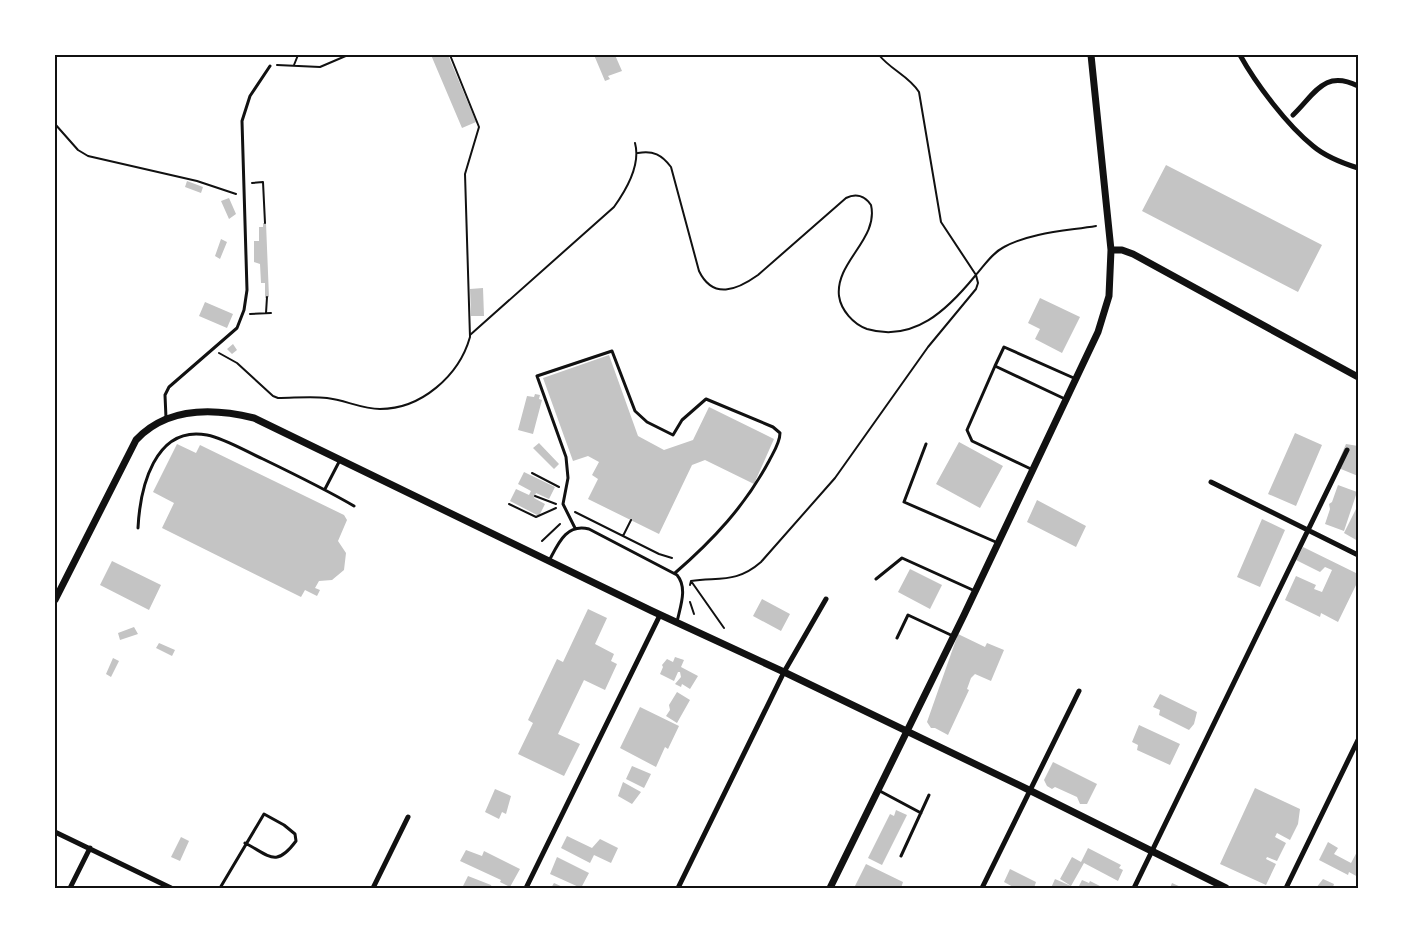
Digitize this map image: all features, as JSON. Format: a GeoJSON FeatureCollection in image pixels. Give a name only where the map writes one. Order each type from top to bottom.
{"type":"FeatureCollection","features":[{"type":"Feature","properties":{"kind":"street"},"geometry":{"type":"LineString","coordinates":[[830,888],[976,591],[1098,332],[1108,296],[1111,250],[1091,55]]}},
{"type":"Feature","properties":{"kind":"street"},"geometry":{"type":"LineString","coordinates":[[1240,55],[1270,100],[1312,146],[1327,156],[1358,168]]}},
{"type":"Feature","properties":{"kind":"street"},"geometry":{"type":"LineString","coordinates":[[1293,115],[1325,84],[1340,79],[1358,86]]}},
{"type":"Feature","properties":{"kind":"street"},"geometry":{"type":"LineString","coordinates":[[1111,250],[1122,250],[1132,254],[1358,377]]}},
{"type":"Feature","properties":{"kind":"street"},"geometry":{"type":"LineString","coordinates":[[55,600],[136,440],[146,429],[166,418],[206,411],[232,412],[270,424],[549,562],[784,672],[1029,790],[1226,888]]}},
{"type":"Feature","properties":{"kind":"street"},"geometry":{"type":"LineString","coordinates":[[1134,888],[1347,450]]}},
{"type":"Feature","properties":{"kind":"street"},"geometry":{"type":"LineString","coordinates":[[1211,482],[1358,555]]}},
{"type":"Feature","properties":{"kind":"street"},"geometry":{"type":"LineString","coordinates":[[678,888],[784,672],[826,599]]}},
{"type":"Feature","properties":{"kind":"street"},"geometry":{"type":"LineString","coordinates":[[526,888],[660,615]]}},
{"type":"Feature","properties":{"kind":"street"},"geometry":{"type":"LineString","coordinates":[[982,888],[1079,691]]}},
{"type":"Feature","properties":{"kind":"street"},"geometry":{"type":"LineString","coordinates":[[1286,888],[1358,740]]}},
{"type":"Feature","properties":{"kind":"street"},"geometry":{"type":"LineString","coordinates":[[373,888],[408,817]]}},
{"type":"Feature","properties":{"kind":"street"},"geometry":{"type":"LineString","coordinates":[[55,832],[171,888]]}},
{"type":"Feature","properties":{"kind":"street"},"geometry":{"type":"LineString","coordinates":[[70,888],[90,848]]}},
{"type":"Feature","properties":{"kind":"lane"},"geometry":{"type":"LineString","coordinates":[[166,418],[165,395],[169,387],[237,328],[243,314],[247,290],[241,135],[245,107],[270,66]]}},
{"type":"Feature","properties":{"kind":"lane"},"geometry":{"type":"LineString","coordinates":[[1033,470],[972,440],[967,430],[1004,347],[1077,379]]}},
{"type":"Feature","properties":{"kind":"lane"},"geometry":{"type":"LineString","coordinates":[[575,528],[564,504],[568,467],[566,457],[537,376],[612,351],[635,411],[646,422],[673,435],[682,420],[706,398],[777,430],[780,439],[748,498],[711,540],[675,573]]}},
{"type":"Feature","properties":{"kind":"lane"},"geometry":{"type":"LineString","coordinates":[[995,366],[1067,400]]}},
{"type":"Feature","properties":{"kind":"lane"},"geometry":{"type":"LineString","coordinates":[[138,528],[139,504],[147,478],[158,455],[178,437],[205,434],[218,438],[354,506]]}},
{"type":"Feature","properties":{"kind":"lane"},"geometry":{"type":"LineString","coordinates":[[926,444],[904,502],[998,544]]}},
{"type":"Feature","properties":{"kind":"lane"},"geometry":{"type":"LineString","coordinates":[[325,490],[341,459]]}},
{"type":"Feature","properties":{"kind":"lane"},"geometry":{"type":"LineString","coordinates":[[549,562],[564,535],[575,528],[589,529],[675,573],[680,578],[683,591],[677,623]]}},
{"type":"Feature","properties":{"kind":"lane"},"geometry":{"type":"LineString","coordinates":[[876,579],[902,558],[976,591]]}},
{"type":"Feature","properties":{"kind":"lane"},"geometry":{"type":"LineString","coordinates":[[897,638],[908,615],[954,636]]}},
{"type":"Feature","properties":{"kind":"lane"},"geometry":{"type":"LineString","coordinates":[[878,790],[921,813]]}},
{"type":"Feature","properties":{"kind":"lane"},"geometry":{"type":"LineString","coordinates":[[901,856],[929,795]]}},
{"type":"Feature","properties":{"kind":"lane"},"geometry":{"type":"LineString","coordinates":[[220,888],[245,843],[264,814],[284,825],[295,834],[296,841],[282,857],[275,858],[245,843]]}},
{"type":"Feature","properties":{"kind":"path"},"geometry":{"type":"LineString","coordinates":[[294,65],[298,55]]}},
{"type":"Feature","properties":{"kind":"path"},"geometry":{"type":"LineString","coordinates":[[270,66],[320,66],[348,55]]}},
{"type":"Feature","properties":{"kind":"path"},"geometry":{"type":"LineString","coordinates":[[212,350],[237,364],[273,396],[278,398],[328,398],[379,409],[409,403],[437,387],[455,367],[467,346],[470,336],[465,174],[479,127],[450,55]]}},
{"type":"Feature","properties":{"kind":"path"},"geometry":{"type":"LineString","coordinates":[[691,581],[739,577],[749,572],[761,562],[844,466],[919,358],[976,289],[978,283],[976,275],[941,222],[919,92],[914,85],[886,64],[879,55]]}},
{"type":"Feature","properties":{"kind":"path"},"geometry":{"type":"LineString","coordinates":[[55,124],[78,150],[88,156],[197,181],[243,196]]}},
{"type":"Feature","properties":{"kind":"path"},"geometry":{"type":"LineString","coordinates":[[470,336],[614,207],[625,190],[636,163],[638,153],[635,143]]}},
{"type":"Feature","properties":{"kind":"path"},"geometry":{"type":"LineString","coordinates":[[638,153],[656,153],[662,156],[671,167],[699,271],[705,282],[715,288],[735,288],[750,280],[840,202],[855,195],[868,201],[871,205],[872,216],[866,233],[843,273],[839,295],[843,308],[858,325],[866,328],[886,331],[919,327],[942,313],[998,251],[1010,244],[1046,234],[1096,226]]}},
{"type":"Feature","properties":{"kind":"path"},"geometry":{"type":"LineString","coordinates":[[243,183],[264,182],[265,223]]}},
{"type":"Feature","properties":{"kind":"path"},"geometry":{"type":"LineString","coordinates":[[266,313],[267,298]]}},
{"type":"Feature","properties":{"kind":"path"},"geometry":{"type":"LineString","coordinates":[[243,314],[271,313]]}},
{"type":"Feature","properties":{"kind":"path"},"geometry":{"type":"LineString","coordinates":[[532,473],[566,490]]}},
{"type":"Feature","properties":{"kind":"path"},"geometry":{"type":"LineString","coordinates":[[535,496],[552,504],[564,504]]}},
{"type":"Feature","properties":{"kind":"path"},"geometry":{"type":"LineString","coordinates":[[509,504],[536,517],[564,504]]}},
{"type":"Feature","properties":{"kind":"path"},"geometry":{"type":"LineString","coordinates":[[574,511],[659,554],[672,558]]}},
{"type":"Feature","properties":{"kind":"path"},"geometry":{"type":"LineString","coordinates":[[623,536],[631,520]]}},
{"type":"Feature","properties":{"kind":"path"},"geometry":{"type":"LineString","coordinates":[[542,540],[560,524]]}},
{"type":"Feature","properties":{"kind":"path"},"geometry":{"type":"LineString","coordinates":[[690,586],[691,581]]}},
{"type":"Feature","properties":{"kind":"path"},"geometry":{"type":"LineString","coordinates":[[691,581],[724,628]]}},
{"type":"Feature","properties":{"kind":"path"},"geometry":{"type":"LineString","coordinates":[[690,594],[694,614]]}},
{"type":"Feature","properties":{"kind":"building"},"geometry":{"type":"Polygon","coordinates":[[[431,55],[448,55],[476,122],[462,128],[431,55]]]}},
{"type":"Feature","properties":{"kind":"building"},"geometry":{"type":"Polygon","coordinates":[[[594,55],[615,55],[622,71],[608,76],[610,79],[605,81],[594,55]]]}},
{"type":"Feature","properties":{"kind":"building"},"geometry":{"type":"Polygon","coordinates":[[[1166,165],[1322,245],[1298,292],[1142,211],[1166,165]]]}},
{"type":"Feature","properties":{"kind":"building"},"geometry":{"type":"Polygon","coordinates":[[[187,181],[203,187],[201,193],[185,187],[187,181]]]}},
{"type":"Feature","properties":{"kind":"building"},"geometry":{"type":"Polygon","coordinates":[[[229,198],[236,214],[229,219],[221,201],[229,198]]]}},
{"type":"Feature","properties":{"kind":"building"},"geometry":{"type":"Polygon","coordinates":[[[263,223],[266,223],[269,297],[265,298],[265,283],[261,283],[260,264],[254,262],[254,241],[259,241],[259,227],[263,227],[263,223]]]}},
{"type":"Feature","properties":{"kind":"building"},"geometry":{"type":"Polygon","coordinates":[[[221,239],[227,242],[220,259],[215,256],[221,239]]]}},
{"type":"Feature","properties":{"kind":"building"},"geometry":{"type":"Polygon","coordinates":[[[483,288],[484,316],[471,316],[470,289],[483,288]]]}},
{"type":"Feature","properties":{"kind":"building"},"geometry":{"type":"Polygon","coordinates":[[[1040,298],[1080,317],[1062,353],[1035,339],[1040,329],[1028,323],[1040,298]]]}},
{"type":"Feature","properties":{"kind":"building"},"geometry":{"type":"Polygon","coordinates":[[[205,302],[233,314],[227,328],[199,316],[205,302]]]}},
{"type":"Feature","properties":{"kind":"building"},"geometry":{"type":"Polygon","coordinates":[[[233,344],[237,350],[232,354],[227,349],[233,344]]]}},
{"type":"Feature","properties":{"kind":"building"},"geometry":{"type":"Polygon","coordinates":[[[609,355],[638,436],[664,450],[693,440],[709,407],[774,439],[754,484],[705,460],[692,465],[659,534],[588,499],[598,479],[592,475],[599,462],[588,456],[573,461],[543,378],[609,355]]]}},
{"type":"Feature","properties":{"kind":"building"},"geometry":{"type":"Polygon","coordinates":[[[535,394],[540,395],[539,399],[542,400],[533,434],[518,430],[527,396],[534,397],[535,394]]]}},
{"type":"Feature","properties":{"kind":"building"},"geometry":{"type":"Polygon","coordinates":[[[1295,433],[1322,445],[1296,506],[1268,494],[1295,433]]]}},
{"type":"Feature","properties":{"kind":"building"},"geometry":{"type":"Polygon","coordinates":[[[959,442],[1003,466],[980,508],[936,484],[959,442]]]}},
{"type":"Feature","properties":{"kind":"building"},"geometry":{"type":"Polygon","coordinates":[[[539,443],[559,464],[554,469],[533,448],[539,443]]]}},
{"type":"Feature","properties":{"kind":"building"},"geometry":{"type":"Polygon","coordinates":[[[177,444],[196,453],[200,445],[344,515],[347,520],[338,541],[346,553],[344,570],[332,580],[319,581],[315,588],[320,590],[317,596],[305,590],[301,597],[162,528],[174,503],[153,492],[177,444]]]}},
{"type":"Feature","properties":{"kind":"building"},"geometry":{"type":"Polygon","coordinates":[[[1346,444],[1358,446],[1358,476],[1336,467],[1346,444]]]}},
{"type":"Feature","properties":{"kind":"building"},"geometry":{"type":"Polygon","coordinates":[[[524,472],[555,487],[549,499],[536,493],[534,498],[545,504],[539,516],[510,501],[516,489],[529,495],[531,491],[518,484],[524,472]]]}},
{"type":"Feature","properties":{"kind":"building"},"geometry":{"type":"Polygon","coordinates":[[[1338,485],[1357,492],[1344,531],[1325,524],[1330,509],[1329,504],[1332,502],[1338,485]]]}},
{"type":"Feature","properties":{"kind":"building"},"geometry":{"type":"Polygon","coordinates":[[[1037,500],[1086,526],[1076,547],[1027,522],[1037,500]]]}},
{"type":"Feature","properties":{"kind":"building"},"geometry":{"type":"Polygon","coordinates":[[[1358,505],[1358,541],[1344,533],[1358,505]]]}},
{"type":"Feature","properties":{"kind":"building"},"geometry":{"type":"Polygon","coordinates":[[[1262,519],[1285,530],[1260,587],[1237,577],[1262,519]]]}},
{"type":"Feature","properties":{"kind":"building"},"geometry":{"type":"Polygon","coordinates":[[[1303,547],[1358,574],[1358,581],[1338,622],[1321,613],[1320,617],[1285,600],[1296,576],[1316,585],[1314,589],[1322,592],[1332,570],[1325,567],[1320,572],[1296,560],[1303,547]]]}},
{"type":"Feature","properties":{"kind":"building"},"geometry":{"type":"Polygon","coordinates":[[[112,561],[161,585],[149,610],[100,585],[112,561]]]}},
{"type":"Feature","properties":{"kind":"building"},"geometry":{"type":"Polygon","coordinates":[[[910,569],[942,585],[930,609],[898,592],[910,569]]]}},
{"type":"Feature","properties":{"kind":"building"},"geometry":{"type":"Polygon","coordinates":[[[762,599],[790,614],[781,631],[753,616],[762,599]]]}},
{"type":"Feature","properties":{"kind":"building"},"geometry":{"type":"Polygon","coordinates":[[[588,609],[607,618],[595,644],[614,654],[611,661],[617,664],[605,690],[584,680],[558,734],[580,744],[564,776],[518,754],[533,723],[528,720],[557,659],[563,662],[588,609]]]}},
{"type":"Feature","properties":{"kind":"building"},"geometry":{"type":"Polygon","coordinates":[[[134,627],[138,634],[120,640],[118,633],[134,627]]]}},
{"type":"Feature","properties":{"kind":"building"},"geometry":{"type":"Polygon","coordinates":[[[958,634],[985,647],[987,643],[1004,650],[991,681],[975,674],[971,678],[967,689],[969,690],[948,735],[935,728],[931,728],[927,722],[958,634]]]}},
{"type":"Feature","properties":{"kind":"building"},"geometry":{"type":"Polygon","coordinates":[[[159,643],[175,650],[172,656],[156,648],[159,643]]]}},
{"type":"Feature","properties":{"kind":"building"},"geometry":{"type":"Polygon","coordinates":[[[675,657],[684,660],[681,667],[698,676],[690,689],[682,684],[681,687],[675,684],[681,677],[680,672],[678,672],[674,681],[660,674],[662,665],[667,659],[673,662],[675,657]]]}},
{"type":"Feature","properties":{"kind":"building"},"geometry":{"type":"Polygon","coordinates":[[[113,658],[119,661],[111,677],[106,674],[113,658]]]}},
{"type":"Feature","properties":{"kind":"building"},"geometry":{"type":"Polygon","coordinates":[[[677,692],[690,700],[677,723],[666,716],[670,710],[669,705],[677,692]]]}},
{"type":"Feature","properties":{"kind":"building"},"geometry":{"type":"Polygon","coordinates":[[[1160,694],[1197,712],[1194,724],[1189,730],[1159,715],[1160,710],[1153,707],[1160,694]]]}},
{"type":"Feature","properties":{"kind":"building"},"geometry":{"type":"Polygon","coordinates":[[[640,707],[679,726],[668,749],[665,747],[656,767],[620,748],[640,707]]]}},
{"type":"Feature","properties":{"kind":"building"},"geometry":{"type":"Polygon","coordinates":[[[1139,725],[1180,744],[1170,765],[1137,750],[1138,745],[1132,742],[1139,725]]]}},
{"type":"Feature","properties":{"kind":"building"},"geometry":{"type":"Polygon","coordinates":[[[1053,762],[1097,784],[1087,804],[1080,804],[1077,797],[1055,787],[1052,789],[1047,786],[1044,780],[1053,762]]]}},
{"type":"Feature","properties":{"kind":"building"},"geometry":{"type":"Polygon","coordinates":[[[632,766],[651,774],[644,788],[626,779],[632,766]]]}},
{"type":"Feature","properties":{"kind":"building"},"geometry":{"type":"Polygon","coordinates":[[[623,782],[641,792],[632,804],[618,796],[623,782]]]}},
{"type":"Feature","properties":{"kind":"building"},"geometry":{"type":"Polygon","coordinates":[[[1255,788],[1300,809],[1298,824],[1290,840],[1277,833],[1275,837],[1286,843],[1277,861],[1267,857],[1266,859],[1276,864],[1266,885],[1220,864],[1255,788]]]}},
{"type":"Feature","properties":{"kind":"building"},"geometry":{"type":"Polygon","coordinates":[[[495,789],[511,796],[506,814],[502,812],[499,819],[485,812],[495,789]]]}},
{"type":"Feature","properties":{"kind":"building"},"geometry":{"type":"Polygon","coordinates":[[[896,810],[907,815],[882,865],[868,858],[890,814],[894,816],[896,810]]]}},
{"type":"Feature","properties":{"kind":"building"},"geometry":{"type":"Polygon","coordinates":[[[567,836],[592,848],[600,839],[618,848],[611,863],[594,855],[590,863],[561,848],[567,836]]]}},
{"type":"Feature","properties":{"kind":"building"},"geometry":{"type":"Polygon","coordinates":[[[181,837],[189,841],[180,861],[171,857],[181,837]]]}},
{"type":"Feature","properties":{"kind":"building"},"geometry":{"type":"Polygon","coordinates":[[[1328,842],[1338,848],[1334,854],[1351,863],[1358,850],[1358,877],[1349,872],[1348,875],[1319,860],[1328,842]]]}},
{"type":"Feature","properties":{"kind":"building"},"geometry":{"type":"Polygon","coordinates":[[[1088,848],[1121,865],[1119,868],[1123,870],[1118,881],[1084,863],[1071,886],[1060,879],[1072,857],[1081,862],[1088,848]]]}},
{"type":"Feature","properties":{"kind":"building"},"geometry":{"type":"Polygon","coordinates":[[[466,850],[482,856],[484,851],[520,869],[510,887],[500,882],[501,880],[460,861],[466,850]]]}},
{"type":"Feature","properties":{"kind":"building"},"geometry":{"type":"Polygon","coordinates":[[[557,857],[589,873],[581,888],[550,874],[557,857]]]}},
{"type":"Feature","properties":{"kind":"building"},"geometry":{"type":"Polygon","coordinates":[[[866,864],[903,882],[901,888],[854,888],[866,864]]]}},
{"type":"Feature","properties":{"kind":"building"},"geometry":{"type":"Polygon","coordinates":[[[1010,869],[1036,882],[1034,888],[1015,888],[1004,882],[1010,869]]]}},
{"type":"Feature","properties":{"kind":"building"},"geometry":{"type":"Polygon","coordinates":[[[468,876],[491,885],[492,888],[462,888],[468,876]]]}},
{"type":"Feature","properties":{"kind":"building"},"geometry":{"type":"Polygon","coordinates":[[[1055,879],[1071,886],[1070,888],[1051,888],[1055,879]]]}},
{"type":"Feature","properties":{"kind":"building"},"geometry":{"type":"Polygon","coordinates":[[[1323,879],[1334,884],[1333,887],[1337,888],[1316,888],[1323,879]]]}},
{"type":"Feature","properties":{"kind":"building"},"geometry":{"type":"Polygon","coordinates":[[[1082,880],[1089,883],[1090,881],[1104,888],[1078,888],[1082,880]]]}},
{"type":"Feature","properties":{"kind":"building"},"geometry":{"type":"Polygon","coordinates":[[[554,883],[565,888],[551,888],[554,883]]]}},
{"type":"Feature","properties":{"kind":"building"},"geometry":{"type":"Polygon","coordinates":[[[1172,883],[1183,888],[1170,888],[1172,883]]]}}]}
